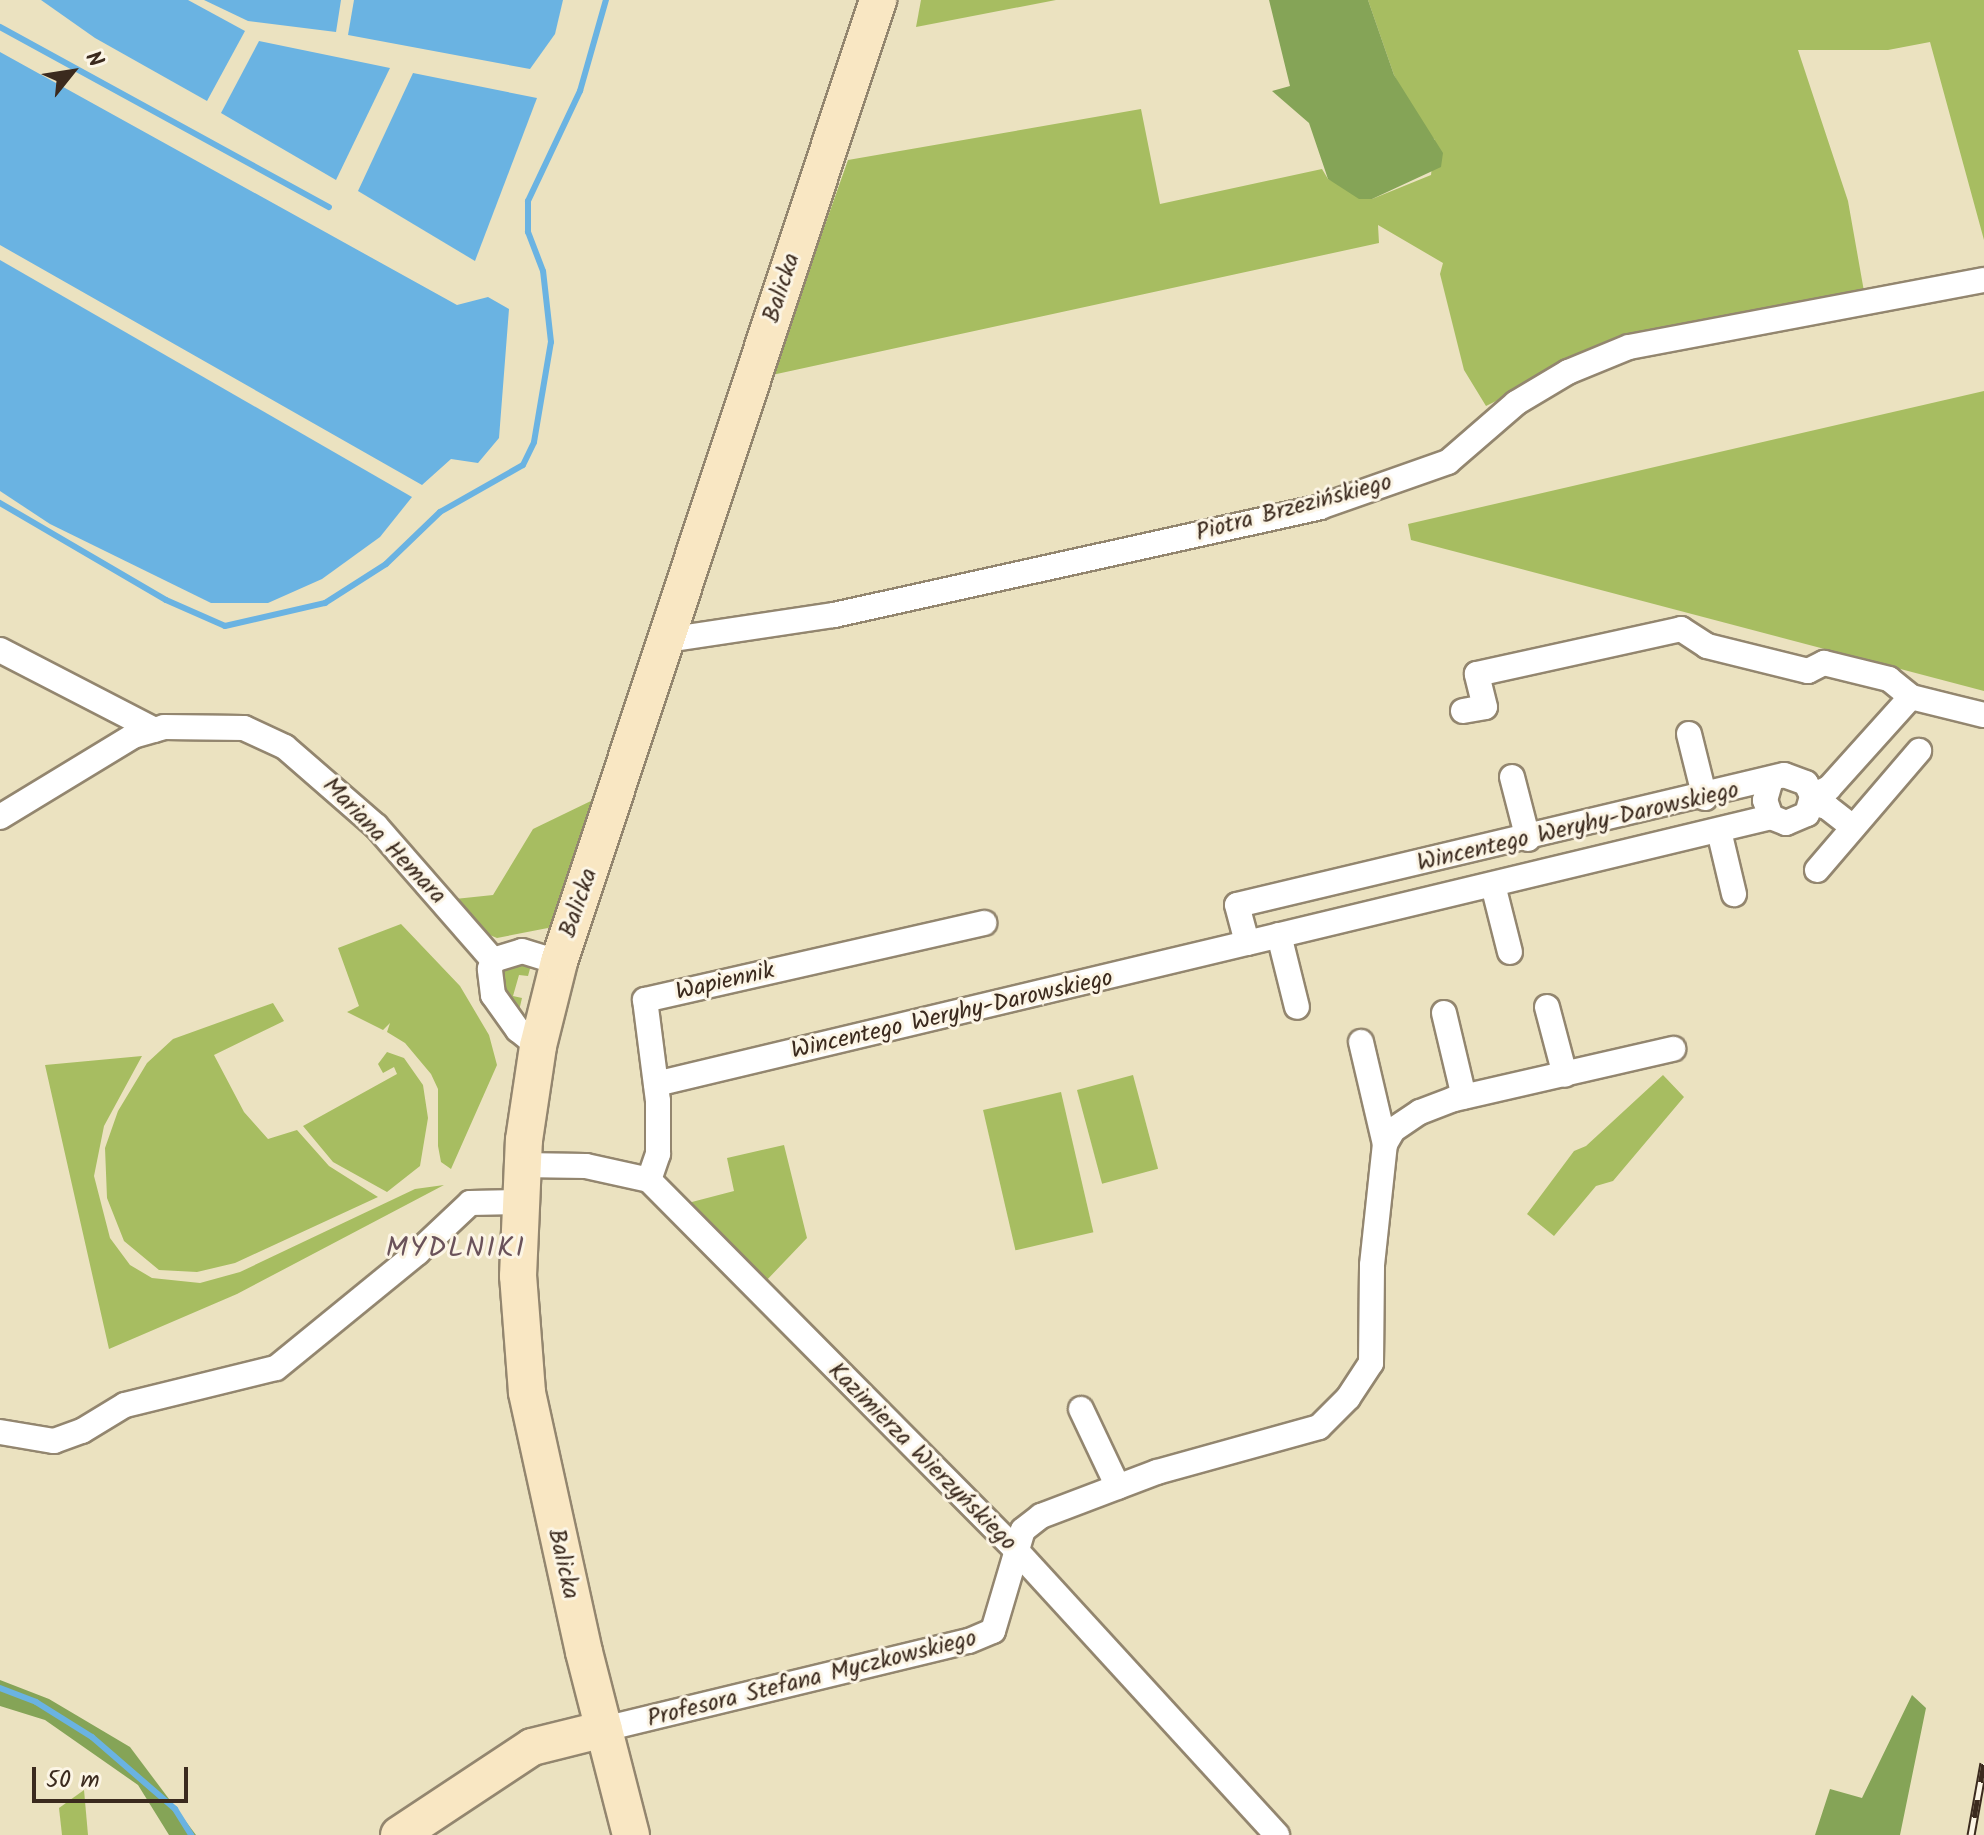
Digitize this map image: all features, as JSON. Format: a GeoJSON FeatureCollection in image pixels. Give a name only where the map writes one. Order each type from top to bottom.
{"type":"FeatureCollection","features":[{"type":"Feature","properties":{"kind":"street","name":"Balicka"},"geometry":{"type":"LineString","coordinates":[[631,1835],[534,1432],[520,1322],[518,1202],[521,1165],[538,1046],[559,962],[878,0]]}},
{"type":"Feature","properties":{"kind":"street","name":"Piotra Brzezińskiego"},"geometry":{"type":"LineString","coordinates":[[666,640],[834,615],[1320,507],[1448,462],[1516,403],[1568,372],[1629,347],[1984,280]]}},
{"type":"Feature","properties":{"kind":"street"},"geometry":{"type":"LineString","coordinates":[[1463,711],[1485,707],[1477,674],[1681,629],[1707,646],[1808,671],[1824,663],[1889,679],[1911,697],[1984,715]]}},
{"type":"Feature","properties":{"kind":"street"},"geometry":{"type":"LineString","coordinates":[[0,650],[155,730]]}},
{"type":"Feature","properties":{"kind":"street","name":"Wincentego Weryhy-Darowskiego"},"geometry":{"type":"LineString","coordinates":[[656,1084],[1771,817],[1798,821],[1812,800],[1829,788],[1911,697]]}},
{"type":"Feature","properties":{"kind":"street","name":"Mariana Hemara"},"geometry":{"type":"LineString","coordinates":[[0,817],[133,736],[155,730],[244,728],[285,747],[376,826],[493,960]]}},
{"type":"Feature","properties":{"kind":"street"},"geometry":{"type":"LineString","coordinates":[[1689,734],[1705,798]]}},
{"type":"Feature","properties":{"kind":"street"},"geometry":{"type":"LineString","coordinates":[[1817,870],[1919,751]]}},
{"type":"Feature","properties":{"kind":"street","name":"Wincentego Weryhy-Darowskiego"},"geometry":{"type":"LineString","coordinates":[[1247,943],[1237,905],[1796,776],[1812,800],[1827,807],[1853,827]]}},
{"type":"Feature","properties":{"kind":"street"},"geometry":{"type":"LineString","coordinates":[[1512,777],[1528,839]]}},
{"type":"Feature","properties":{"kind":"street","name":"Wincentego Weryhy-Darowskiego"},"geometry":{"type":"LineString","coordinates":[[1770,783],[1765,800],[1771,817]]}},
{"type":"Feature","properties":{"kind":"street","name":"Wincentego Weryhy-Darowskiego"},"geometry":{"type":"LineString","coordinates":[[1719,831],[1734,894]]}},
{"type":"Feature","properties":{"kind":"street","name":"Wincentego Weryhy-Darowskiego"},"geometry":{"type":"LineString","coordinates":[[1493,885],[1510,952]]}},
{"type":"Feature","properties":{"kind":"street","name":"Wapiennik"},"geometry":{"type":"LineString","coordinates":[[649,1180],[658,1154],[656,1084],[645,1000],[984,923]]}},
{"type":"Feature","properties":{"kind":"street"},"geometry":{"type":"LineString","coordinates":[[1279,935],[1297,1007]]}},
{"type":"Feature","properties":{"kind":"street"},"geometry":{"type":"LineString","coordinates":[[538,1046],[518,1030],[493,995],[487,979],[493,960],[522,951],[559,962]]}},
{"type":"Feature","properties":{"kind":"street"},"geometry":{"type":"LineString","coordinates":[[1547,1007],[1565,1075]]}},
{"type":"Feature","properties":{"kind":"street"},"geometry":{"type":"LineString","coordinates":[[1444,1013],[1464,1097]]}},
{"type":"Feature","properties":{"kind":"street","name":"Profesora Stefana Myczkowskiego"},"geometry":{"type":"LineString","coordinates":[[604,1729],[969,1641],[993,1631],[1002,1615],[1015,1549],[1023,1530],[1041,1516],[1118,1487],[1319,1427],[1348,1398],[1371,1363],[1373,1349],[1372,1265],[1385,1144],[1361,1042]]}},
{"type":"Feature","properties":{"kind":"street"},"geometry":{"type":"LineString","coordinates":[[1385,1144],[1393,1130],[1420,1112],[1464,1097],[1673,1049]]}},
{"type":"Feature","properties":{"kind":"street"},"geometry":{"type":"LineString","coordinates":[[521,1165],[586,1166],[649,1180]]}},
{"type":"Feature","properties":{"kind":"street","name":"Kazimierza Wierzyńskiego"},"geometry":{"type":"LineString","coordinates":[[649,1180],[1015,1549],[1277,1835]]}},
{"type":"Feature","properties":{"kind":"street"},"geometry":{"type":"LineString","coordinates":[[0,1432],[54,1441],[82,1431],[125,1405],[276,1368],[417,1253],[470,1203],[518,1202]]}},
{"type":"Feature","properties":{"kind":"street"},"geometry":{"type":"LineString","coordinates":[[1081,1409],[1118,1487]]}},
{"type":"Feature","properties":{"kind":"street"},"geometry":{"type":"LineString","coordinates":[[399,1835],[532,1747],[604,1729]]}},
{"type":"Feature","properties":{"kind":"green space"},"geometry":{"type":"Polygon","coordinates":[[[921,0],[1056,0],[916,27],[921,0]]]}},
{"type":"Feature","properties":{"kind":"green space"},"geometry":{"type":"Polygon","coordinates":[[[1269,0],[1368,0],[1394,75],[1443,153],[1441,167],[1372,199],[1359,199],[1328,179],[1309,123],[1272,91],[1290,86],[1269,0]]]}},
{"type":"Feature","properties":{"kind":"green space"},"geometry":{"type":"Polygon","coordinates":[[[1368,0],[1984,0],[1984,240],[1930,42],[1888,50],[1798,50],[1848,201],[1865,297],[1606,347],[1486,406],[1464,370],[1440,274],[1443,263],[1378,225],[1379,243],[772,375],[848,160],[1141,109],[1160,204],[1322,169],[1328,179],[1372,199],[1431,175],[1435,140],[1418,121],[1394,75],[1368,0]]]}},
{"type":"Feature","properties":{"kind":"green space"},"geometry":{"type":"Polygon","coordinates":[[[1984,391],[1984,691],[1411,540],[1408,524],[1984,391]]]}},
{"type":"Feature","properties":{"kind":"green space"},"geometry":{"type":"Polygon","coordinates":[[[595,799],[553,927],[497,938],[487,934],[455,899],[493,895],[533,829],[595,799]]]}},
{"type":"Feature","properties":{"kind":"green space"},"geometry":{"type":"Polygon","coordinates":[[[401,924],[460,986],[489,1035],[497,1065],[451,1169],[441,1162],[438,1089],[431,1074],[405,1043],[387,1032],[390,1023],[383,1030],[347,1012],[359,1006],[338,948],[401,924]]]}},
{"type":"Feature","properties":{"kind":"green space"},"geometry":{"type":"Polygon","coordinates":[[[518,962],[531,965],[528,976],[519,975],[513,996],[522,998],[518,1015],[502,990],[500,973],[518,962]]]}},
{"type":"Feature","properties":{"kind":"green space"},"geometry":{"type":"Polygon","coordinates":[[[273,1003],[284,1021],[214,1055],[244,1112],[268,1139],[297,1130],[329,1166],[378,1197],[235,1263],[197,1272],[159,1270],[124,1241],[107,1198],[105,1148],[118,1111],[147,1063],[173,1039],[273,1003]]]}},
{"type":"Feature","properties":{"kind":"green space"},"geometry":{"type":"Polygon","coordinates":[[[387,1052],[404,1058],[423,1085],[428,1118],[420,1166],[387,1192],[333,1162],[303,1126],[397,1074],[394,1067],[383,1073],[378,1064],[387,1052]]]}},
{"type":"Feature","properties":{"kind":"green space"},"geometry":{"type":"Polygon","coordinates":[[[142,1056],[104,1126],[94,1176],[110,1238],[130,1265],[152,1278],[200,1283],[240,1272],[415,1189],[444,1185],[237,1294],[109,1349],[45,1065],[142,1056]]]}},
{"type":"Feature","properties":{"kind":"green space"},"geometry":{"type":"Polygon","coordinates":[[[1133,1075],[1158,1169],[1102,1184],[1077,1090],[1133,1075]]]}},
{"type":"Feature","properties":{"kind":"green space"},"geometry":{"type":"Polygon","coordinates":[[[1663,1075],[1684,1097],[1613,1181],[1596,1186],[1554,1236],[1527,1214],[1574,1151],[1586,1146],[1663,1075]]]}},
{"type":"Feature","properties":{"kind":"green space"},"geometry":{"type":"Polygon","coordinates":[[[1061,1092],[1093,1232],[1015,1250],[983,1110],[1061,1092]]]}},
{"type":"Feature","properties":{"kind":"green space"},"geometry":{"type":"Polygon","coordinates":[[[784,1145],[807,1238],[764,1283],[688,1203],[734,1191],[727,1158],[784,1145]]]}},
{"type":"Feature","properties":{"kind":"green space"},"geometry":{"type":"Polygon","coordinates":[[[0,1680],[49,1699],[130,1747],[196,1835],[169,1835],[138,1785],[45,1720],[0,1706],[0,1680]]]}},
{"type":"Feature","properties":{"kind":"green space"},"geometry":{"type":"Polygon","coordinates":[[[1912,1695],[1926,1708],[1900,1835],[1815,1835],[1830,1789],[1862,1798],[1912,1695]]]}},
{"type":"Feature","properties":{"kind":"green space"},"geometry":{"type":"Polygon","coordinates":[[[84,1790],[88,1835],[62,1835],[59,1808],[84,1790]]]}},
{"type":"Feature","properties":{"kind":"water"},"geometry":{"type":"Polygon","coordinates":[[[41,0],[188,0],[245,31],[207,101],[95,38],[41,0]]]}},
{"type":"Feature","properties":{"kind":"water"},"geometry":{"type":"Polygon","coordinates":[[[204,0],[341,0],[336,32],[248,21],[204,0]]]}},
{"type":"Feature","properties":{"kind":"water"},"geometry":{"type":"Polygon","coordinates":[[[354,0],[563,0],[555,34],[530,69],[348,35],[354,0]]]}},
{"type":"Feature","properties":{"kind":"water"},"geometry":{"type":"Polygon","coordinates":[[[259,41],[390,68],[336,180],[221,113],[259,41]]]}},
{"type":"Feature","properties":{"kind":"water"},"geometry":{"type":"Polygon","coordinates":[[[0,52],[457,305],[488,297],[509,309],[499,438],[478,463],[451,459],[422,485],[0,245],[0,52]]]}},
{"type":"Feature","properties":{"kind":"water"},"geometry":{"type":"Polygon","coordinates":[[[413,73],[537,98],[475,261],[358,191],[413,73]]]}},
{"type":"Feature","properties":{"kind":"water"},"geometry":{"type":"Polygon","coordinates":[[[0,260],[412,497],[380,537],[322,579],[268,603],[211,603],[50,524],[0,491],[0,260]]]}},
{"type":"Feature","properties":{"kind":"waterway"},"geometry":{"type":"LineString","coordinates":[[0,503],[166,600],[225,626],[325,603],[386,564],[440,512],[523,465],[534,442],[551,342],[543,271],[528,232],[528,201],[580,91],[606,0]]}},
{"type":"Feature","properties":{"kind":"waterway"},"geometry":{"type":"LineString","coordinates":[[0,27],[329,207]]}},
{"type":"Feature","properties":{"kind":"waterway"},"geometry":{"type":"LineString","coordinates":[[0,1688],[36,1702],[92,1737],[175,1809],[191,1835]]}},
{"type":"Feature","properties":{"kind":"railway"},"geometry":{"type":"LineString","coordinates":[[1971,1835],[1984,1763]]}},
{"type":"Feature","properties":{"kind":"district","name":"MYDLNIKI"},"geometry":{"type":"Point","coordinates":[456,1249]}}]}
